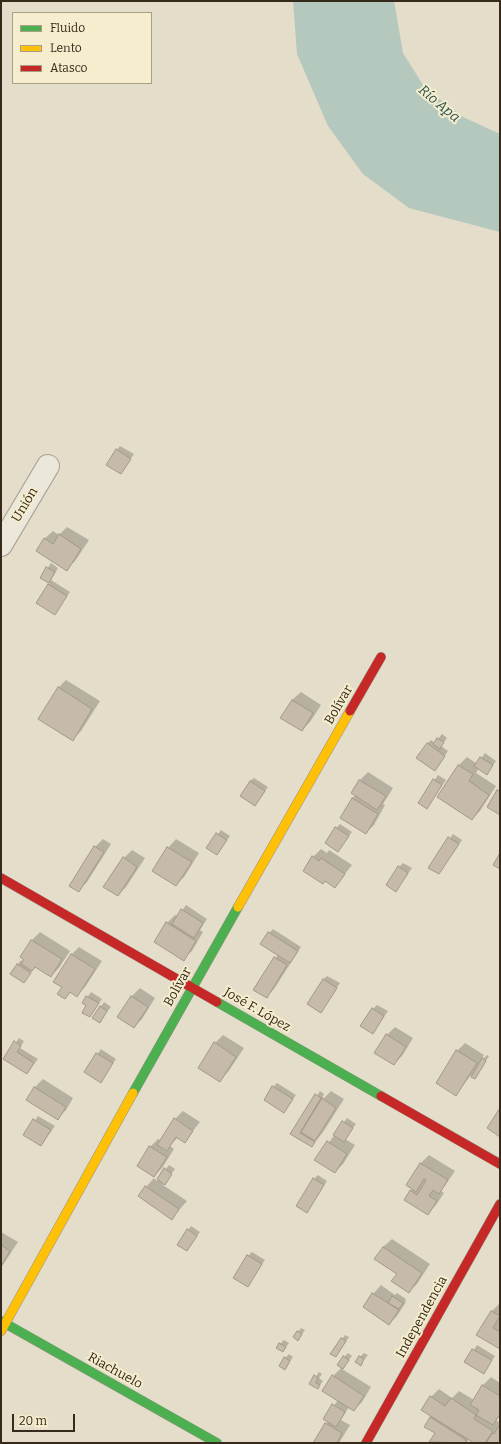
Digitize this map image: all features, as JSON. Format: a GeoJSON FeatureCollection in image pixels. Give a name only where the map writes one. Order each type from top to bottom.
{"type":"FeatureCollection","features":[{"type":"Feature","properties":{"kind":"street","name":"Unión"},"geometry":{"type":"LineString","coordinates":[[1,545],[48,466]]}},
{"type":"Feature","properties":{"kind":"street","name":"Bolívar"},"geometry":{"type":"LineString","coordinates":[[2,1325],[192,987],[381,657]]}},
{"type":"Feature","properties":{"kind":"street","name":"José F. López"},"geometry":{"type":"LineString","coordinates":[[1,878],[500,1164]]}},
{"type":"Feature","properties":{"kind":"street","name":"Independencia"},"geometry":{"type":"LineString","coordinates":[[366,1443],[500,1204]]}},
{"type":"Feature","properties":{"kind":"street","name":"Riachuelo"},"geometry":{"type":"LineString","coordinates":[[2,1325],[217,1443]]}},
{"type":"Feature","properties":{"kind":"water","name":"Río Apa"},"geometry":{"type":"Polygon","coordinates":[[[293,1],[394,1],[403,53],[425,88],[463,117],[500,134],[500,232],[409,208],[363,174],[328,126],[297,54],[293,1]]]}},
{"type":"Feature","properties":{"kind":"building"},"geometry":{"type":"Polygon","coordinates":[[[116,449],[131,459],[121,474],[106,465],[116,449]]]}},
{"type":"Feature","properties":{"kind":"building"},"geometry":{"type":"Polygon","coordinates":[[[59,534],[81,549],[67,571],[36,551],[44,538],[53,544],[59,534]]]}},
{"type":"Feature","properties":{"kind":"building"},"geometry":{"type":"Polygon","coordinates":[[[46,567],[55,572],[49,583],[40,578],[46,567]]]}},
{"type":"Feature","properties":{"kind":"building"},"geometry":{"type":"Polygon","coordinates":[[[48,584],[67,596],[55,615],[36,603],[48,584]]]}},
{"type":"Feature","properties":{"kind":"building"},"geometry":{"type":"Polygon","coordinates":[[[58,687],[92,709],[73,741],[38,719],[58,687]]]}},
{"type":"Feature","properties":{"kind":"building"},"geometry":{"type":"Polygon","coordinates":[[[292,700],[313,713],[302,731],[280,718],[292,700]]]}},
{"type":"Feature","properties":{"kind":"building"},"geometry":{"type":"Polygon","coordinates":[[[437,738],[444,742],[440,749],[433,744],[437,738]]]}},
{"type":"Feature","properties":{"kind":"building"},"geometry":{"type":"Polygon","coordinates":[[[427,743],[445,756],[435,771],[416,758],[427,743]]]}},
{"type":"Feature","properties":{"kind":"building"},"geometry":{"type":"Polygon","coordinates":[[[480,757],[493,765],[487,775],[474,766],[480,757]]]}},
{"type":"Feature","properties":{"kind":"building"},"geometry":{"type":"Polygon","coordinates":[[[458,765],[473,774],[469,781],[489,795],[472,820],[437,797],[458,765]]]}},
{"type":"Feature","properties":{"kind":"building"},"geometry":{"type":"Polygon","coordinates":[[[433,779],[442,785],[427,809],[418,803],[433,779]]]}},
{"type":"Feature","properties":{"kind":"building"},"geometry":{"type":"Polygon","coordinates":[[[359,780],[386,796],[377,810],[351,793],[359,780]]]}},
{"type":"Feature","properties":{"kind":"building"},"geometry":{"type":"Polygon","coordinates":[[[250,781],[265,791],[255,806],[240,796],[250,781]]]}},
{"type":"Feature","properties":{"kind":"building"},"geometry":{"type":"Polygon","coordinates":[[[497,790],[500,791],[500,815],[487,807],[497,790]]]}},
{"type":"Feature","properties":{"kind":"building"},"geometry":{"type":"Polygon","coordinates":[[[352,798],[378,814],[366,834],[340,818],[352,798]]]}},
{"type":"Feature","properties":{"kind":"building"},"geometry":{"type":"Polygon","coordinates":[[[335,827],[349,836],[338,852],[325,843],[335,827]]]}},
{"type":"Feature","properties":{"kind":"building"},"geometry":{"type":"Polygon","coordinates":[[[216,833],[227,840],[217,855],[206,848],[216,833]]]}},
{"type":"Feature","properties":{"kind":"building"},"geometry":{"type":"Polygon","coordinates":[[[448,837],[459,844],[439,874],[428,868],[448,837]]]}},
{"type":"Feature","properties":{"kind":"building"},"geometry":{"type":"Polygon","coordinates":[[[94,846],[104,852],[79,892],[69,886],[94,846]]]}},
{"type":"Feature","properties":{"kind":"building"},"geometry":{"type":"Polygon","coordinates":[[[167,847],[192,862],[176,886],[152,871],[167,847]]]}},
{"type":"Feature","properties":{"kind":"building"},"geometry":{"type":"Polygon","coordinates":[[[500,853],[500,869],[493,865],[500,853]]]}},
{"type":"Feature","properties":{"kind":"building"},"geometry":{"type":"Polygon","coordinates":[[[312,856],[319,861],[321,858],[345,874],[335,888],[325,881],[323,884],[303,871],[312,856]]]}},
{"type":"Feature","properties":{"kind":"building"},"geometry":{"type":"Polygon","coordinates":[[[123,857],[137,867],[118,896],[103,887],[123,857]]]}},
{"type":"Feature","properties":{"kind":"building"},"geometry":{"type":"Polygon","coordinates":[[[398,866],[408,873],[396,892],[386,885],[398,866]]]}},
{"type":"Feature","properties":{"kind":"building"},"geometry":{"type":"Polygon","coordinates":[[[181,909],[203,923],[194,938],[172,924],[181,909]]]}},
{"type":"Feature","properties":{"kind":"building"},"geometry":{"type":"Polygon","coordinates":[[[166,922],[196,941],[184,961],[154,942],[166,922]]]}},
{"type":"Feature","properties":{"kind":"building"},"geometry":{"type":"Polygon","coordinates":[[[268,932],[298,951],[290,963],[260,944],[268,932]]]}},
{"type":"Feature","properties":{"kind":"building"},"geometry":{"type":"Polygon","coordinates":[[[31,940],[62,959],[51,977],[35,967],[32,971],[21,964],[24,960],[20,957],[31,940]]]}},
{"type":"Feature","properties":{"kind":"building"},"geometry":{"type":"Polygon","coordinates":[[[71,954],[95,969],[77,997],[70,992],[65,999],[57,994],[62,987],[53,982],[71,954]]]}},
{"type":"Feature","properties":{"kind":"building"},"geometry":{"type":"Polygon","coordinates":[[[274,957],[287,965],[267,998],[253,990],[274,957]]]}},
{"type":"Feature","properties":{"kind":"building"},"geometry":{"type":"Polygon","coordinates":[[[17,964],[31,973],[24,983],[10,974],[17,964]]]}},
{"type":"Feature","properties":{"kind":"building"},"geometry":{"type":"Polygon","coordinates":[[[323,979],[337,988],[321,1013],[307,1004],[323,979]]]}},
{"type":"Feature","properties":{"kind":"building"},"geometry":{"type":"Polygon","coordinates":[[[86,996],[99,1003],[90,1017],[82,1013],[86,1005],[82,1003],[86,996]]]}},
{"type":"Feature","properties":{"kind":"building"},"geometry":{"type":"Polygon","coordinates":[[[131,996],[148,1007],[134,1028],[117,1017],[131,996]]]}},
{"type":"Feature","properties":{"kind":"building"},"geometry":{"type":"Polygon","coordinates":[[[100,1006],[107,1011],[100,1023],[92,1018],[100,1006]]]}},
{"type":"Feature","properties":{"kind":"building"},"geometry":{"type":"Polygon","coordinates":[[[372,1008],[384,1016],[373,1034],[360,1026],[372,1008]]]}},
{"type":"Feature","properties":{"kind":"building"},"geometry":{"type":"Polygon","coordinates":[[[386,1034],[406,1047],[394,1065],[374,1053],[386,1034]]]}},
{"type":"Feature","properties":{"kind":"building"},"geometry":{"type":"Polygon","coordinates":[[[14,1041],[21,1046],[17,1052],[34,1063],[27,1074],[3,1059],[14,1041]]]}},
{"type":"Feature","properties":{"kind":"building"},"geometry":{"type":"Polygon","coordinates":[[[214,1042],[236,1057],[220,1082],[198,1068],[214,1042]]]}},
{"type":"Feature","properties":{"kind":"building"},"geometry":{"type":"Polygon","coordinates":[[[456,1050],[477,1063],[456,1096],[436,1083],[456,1050]]]}},
{"type":"Feature","properties":{"kind":"building"},"geometry":{"type":"Polygon","coordinates":[[[96,1053],[113,1063],[101,1083],[84,1072],[96,1053]]]}},
{"type":"Feature","properties":{"kind":"building"},"geometry":{"type":"Polygon","coordinates":[[[482,1058],[486,1061],[475,1079],[471,1077],[482,1058]]]}},
{"type":"Feature","properties":{"kind":"building"},"geometry":{"type":"Polygon","coordinates":[[[272,1086],[293,1099],[284,1113],[264,1100],[272,1086]]]}},
{"type":"Feature","properties":{"kind":"building"},"geometry":{"type":"Polygon","coordinates":[[[34,1087],[66,1107],[58,1120],[26,1100],[34,1087]]]}},
{"type":"Feature","properties":{"kind":"building"},"geometry":{"type":"Polygon","coordinates":[[[315,1094],[321,1098],[300,1133],[315,1142],[312,1147],[290,1134],[315,1094]]]}},
{"type":"Feature","properties":{"kind":"building"},"geometry":{"type":"Polygon","coordinates":[[[322,1098],[336,1108],[315,1141],[301,1132],[322,1098]]]}},
{"type":"Feature","properties":{"kind":"building"},"geometry":{"type":"Polygon","coordinates":[[[500,1108],[500,1137],[487,1128],[500,1108]]]}},
{"type":"Feature","properties":{"kind":"building"},"geometry":{"type":"Polygon","coordinates":[[[174,1118],[193,1131],[185,1143],[176,1137],[167,1151],[157,1145],[174,1118]]]}},
{"type":"Feature","properties":{"kind":"building"},"geometry":{"type":"Polygon","coordinates":[[[33,1119],[51,1130],[41,1146],[23,1135],[33,1119]]]}},
{"type":"Feature","properties":{"kind":"building"},"geometry":{"type":"Polygon","coordinates":[[[342,1121],[353,1128],[344,1142],[333,1135],[342,1121]]]}},
{"type":"Feature","properties":{"kind":"building"},"geometry":{"type":"Polygon","coordinates":[[[327,1141],[347,1154],[335,1173],[314,1160],[327,1141]]]}},
{"type":"Feature","properties":{"kind":"building"},"geometry":{"type":"Polygon","coordinates":[[[149,1146],[167,1157],[154,1177],[137,1166],[149,1146]]]}},
{"type":"Feature","properties":{"kind":"building"},"geometry":{"type":"Polygon","coordinates":[[[420,1163],[448,1180],[439,1194],[433,1190],[429,1196],[437,1201],[428,1215],[404,1200],[410,1190],[417,1195],[426,1180],[424,1179],[416,1192],[406,1185],[420,1163]]]}},
{"type":"Feature","properties":{"kind":"building"},"geometry":{"type":"Polygon","coordinates":[[[164,1168],[172,1174],[165,1185],[157,1179],[164,1168]]]}},
{"type":"Feature","properties":{"kind":"building"},"geometry":{"type":"Polygon","coordinates":[[[313,1178],[324,1185],[307,1213],[296,1206],[313,1178]]]}},
{"type":"Feature","properties":{"kind":"building"},"geometry":{"type":"Polygon","coordinates":[[[145,1186],[179,1209],[172,1220],[138,1196],[145,1186]]]}},
{"type":"Feature","properties":{"kind":"building"},"geometry":{"type":"Polygon","coordinates":[[[187,1229],[197,1236],[187,1251],[177,1245],[187,1229]]]}},
{"type":"Feature","properties":{"kind":"building"},"geometry":{"type":"Polygon","coordinates":[[[1,1245],[10,1251],[1,1266],[1,1245]]]}},
{"type":"Feature","properties":{"kind":"building"},"geometry":{"type":"Polygon","coordinates":[[[383,1247],[422,1273],[409,1293],[391,1281],[397,1274],[374,1259],[383,1247]]]}},
{"type":"Feature","properties":{"kind":"building"},"geometry":{"type":"Polygon","coordinates":[[[247,1255],[262,1264],[248,1287],[233,1278],[247,1255]]]}},
{"type":"Feature","properties":{"kind":"building"},"geometry":{"type":"Polygon","coordinates":[[[372,1293],[399,1310],[389,1325],[363,1307],[372,1293]]]}},
{"type":"Feature","properties":{"kind":"building"},"geometry":{"type":"Polygon","coordinates":[[[392,1296],[403,1303],[399,1309],[388,1303],[392,1296]]]}},
{"type":"Feature","properties":{"kind":"building"},"geometry":{"type":"Polygon","coordinates":[[[491,1311],[500,1316],[493,1328],[500,1332],[500,1349],[476,1335],[491,1311]]]}},
{"type":"Feature","properties":{"kind":"building"},"geometry":{"type":"Polygon","coordinates":[[[297,1331],[302,1334],[298,1341],[293,1337],[297,1331]]]}},
{"type":"Feature","properties":{"kind":"building"},"geometry":{"type":"Polygon","coordinates":[[[341,1338],[346,1341],[336,1357],[330,1354],[341,1338]]]}},
{"type":"Feature","properties":{"kind":"building"},"geometry":{"type":"Polygon","coordinates":[[[279,1343],[286,1347],[283,1352],[276,1348],[279,1343]]]}},
{"type":"Feature","properties":{"kind":"building"},"geometry":{"type":"Polygon","coordinates":[[[472,1349],[492,1360],[484,1374],[464,1362],[472,1349]]]}},
{"type":"Feature","properties":{"kind":"building"},"geometry":{"type":"Polygon","coordinates":[[[343,1356],[349,1360],[343,1369],[337,1365],[343,1356]]]}},
{"type":"Feature","properties":{"kind":"building"},"geometry":{"type":"Polygon","coordinates":[[[359,1356],[364,1359],[361,1366],[355,1362],[359,1356]]]}},
{"type":"Feature","properties":{"kind":"building"},"geometry":{"type":"Polygon","coordinates":[[[284,1357],[290,1361],[285,1370],[279,1366],[284,1357]]]}},
{"type":"Feature","properties":{"kind":"building"},"geometry":{"type":"Polygon","coordinates":[[[314,1375],[318,1378],[316,1383],[320,1385],[318,1389],[309,1384],[314,1375]]]}},
{"type":"Feature","properties":{"kind":"building"},"geometry":{"type":"Polygon","coordinates":[[[332,1375],[364,1396],[354,1411],[322,1391],[332,1375]]]}},
{"type":"Feature","properties":{"kind":"building"},"geometry":{"type":"Polygon","coordinates":[[[482,1385],[500,1396],[500,1414],[493,1425],[476,1415],[479,1410],[470,1405],[482,1385]]]}},
{"type":"Feature","properties":{"kind":"building"},"geometry":{"type":"Polygon","coordinates":[[[430,1396],[445,1406],[451,1398],[476,1415],[474,1419],[493,1431],[485,1443],[474,1443],[421,1410],[430,1396]]]}},
{"type":"Feature","properties":{"kind":"building"},"geometry":{"type":"Polygon","coordinates":[[[332,1404],[345,1412],[336,1427],[323,1419],[332,1404]]]}},
{"type":"Feature","properties":{"kind":"building"},"geometry":{"type":"Polygon","coordinates":[[[430,1417],[466,1440],[465,1443],[429,1442],[435,1433],[424,1427],[430,1417]]]}},
{"type":"Feature","properties":{"kind":"building"},"geometry":{"type":"Polygon","coordinates":[[[325,1423],[342,1433],[337,1443],[313,1443],[325,1423]]]}},
{"type":"Feature","properties":{"kind":"building"},"geometry":{"type":"Polygon","coordinates":[[[500,1424],[500,1443],[486,1443],[492,1433],[494,1434],[500,1424]]]}},
{"type":"Feature","properties":{"kind":"traffic: fast"},"geometry":{"type":"LineString","coordinates":[[133,1093],[238,907]]}},
{"type":"Feature","properties":{"kind":"traffic: fast"},"geometry":{"type":"LineString","coordinates":[[217,1002],[381,1096]]}},
{"type":"Feature","properties":{"kind":"traffic: fast"},"geometry":{"type":"LineString","coordinates":[[1,1321],[217,1443]]}},
{"type":"Feature","properties":{"kind":"traffic: slow"},"geometry":{"type":"LineString","coordinates":[[238,907],[350,711]]}},
{"type":"Feature","properties":{"kind":"traffic: slow"},"geometry":{"type":"LineString","coordinates":[[1,1331],[133,1093]]}},
{"type":"Feature","properties":{"kind":"traffic: jam"},"geometry":{"type":"LineString","coordinates":[[350,711],[381,657]]}},
{"type":"Feature","properties":{"kind":"traffic: jam"},"geometry":{"type":"LineString","coordinates":[[1,878],[217,1002]]}},
{"type":"Feature","properties":{"kind":"traffic: jam"},"geometry":{"type":"LineString","coordinates":[[381,1096],[500,1164]]}},
{"type":"Feature","properties":{"kind":"traffic: jam"},"geometry":{"type":"LineString","coordinates":[[366,1443],[500,1204]]}}]}
